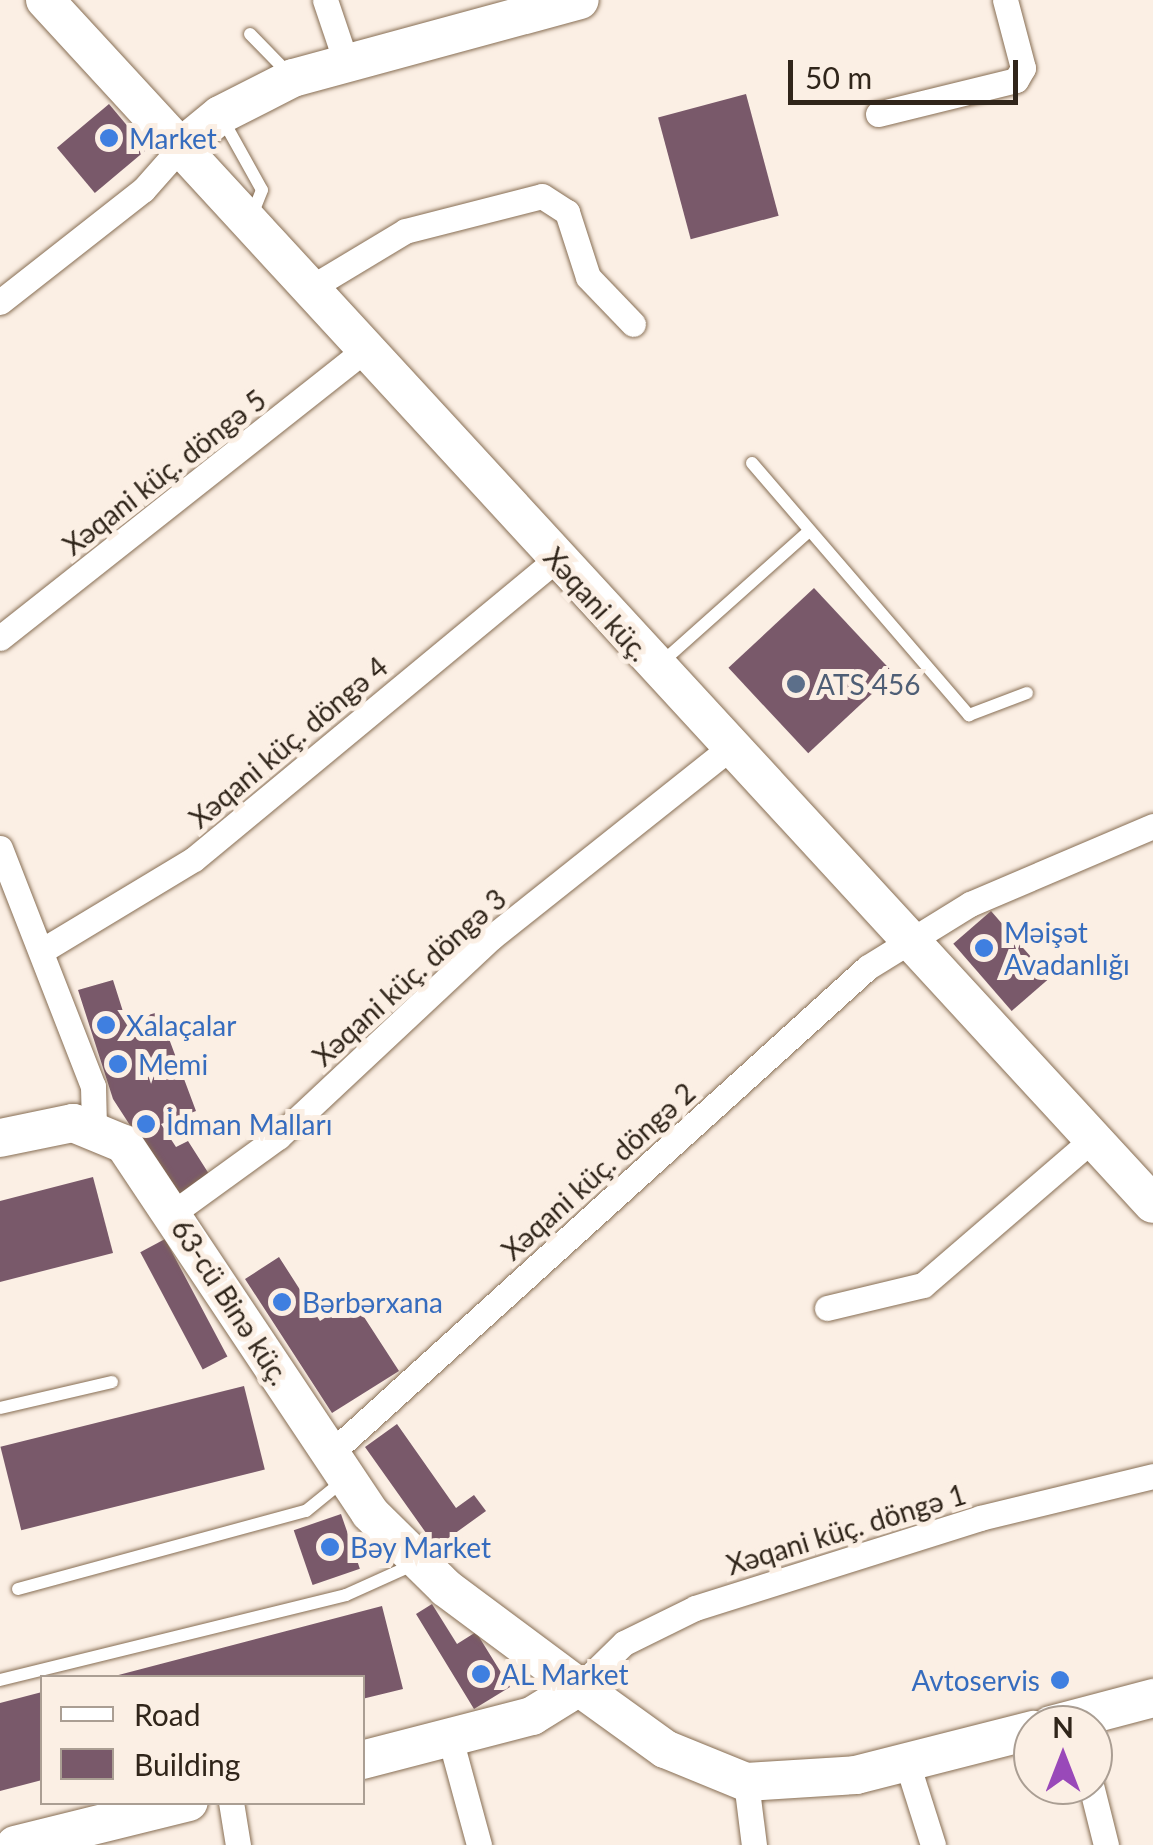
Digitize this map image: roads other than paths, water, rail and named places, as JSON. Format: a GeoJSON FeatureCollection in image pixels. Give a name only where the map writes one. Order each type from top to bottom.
{"type":"FeatureCollection","features":[{"type":"Feature","properties":{"kind":"street","name":"Xəqani küç."},"geometry":{"type":"LineString","coordinates":[[45,0],[364,352],[1153,1204]]}},
{"type":"Feature","properties":{"kind":"street"},"geometry":{"type":"LineString","coordinates":[[325,0],[346,62]]}},
{"type":"Feature","properties":{"kind":"street"},"geometry":{"type":"LineString","coordinates":[[0,302],[143,190],[181,148],[220,115],[294,78],[476,14],[580,0]]}},
{"type":"Feature","properties":{"kind":"street"},"geometry":{"type":"LineString","coordinates":[[878,114],[1016,80],[1024,68],[1005,0]]}},
{"type":"Feature","properties":{"kind":"street"},"geometry":{"type":"LineString","coordinates":[[307,290],[405,231],[542,196],[567,212],[588,277],[634,324]]}},
{"type":"Feature","properties":{"kind":"street","name":"Xəqani küç. döngə 5"},"geometry":{"type":"LineString","coordinates":[[0,638],[364,352]]}},
{"type":"Feature","properties":{"kind":"street","name":"Xəqani küç. döngə 4"},"geometry":{"type":"LineString","coordinates":[[43,950],[194,859],[556,559]]}},
{"type":"Feature","properties":{"kind":"street","name":"Xəqani küç. döngə 3"},"geometry":{"type":"LineString","coordinates":[[173,1213],[278,1137],[492,937],[731,748]]}},
{"type":"Feature","properties":{"kind":"street","name":"Xəqani küç. döngə 2"},"geometry":{"type":"LineString","coordinates":[[338,1466],[909,938],[1153,826]]}},
{"type":"Feature","properties":{"kind":"street"},"geometry":{"type":"LineString","coordinates":[[0,848],[93,1086],[94,1126],[0,1138]]}},
{"type":"Feature","properties":{"kind":"street","name":"63-cü Binə küç."},"geometry":{"type":"LineString","coordinates":[[94,1126],[124,1144],[338,1466],[417,1563],[665,1749],[746,1782]]}},
{"type":"Feature","properties":{"kind":"street"},"geometry":{"type":"LineString","coordinates":[[827,1308],[936,1276],[1093,1139]]}},
{"type":"Feature","properties":{"kind":"street","name":"Xəqani küç. döngə 1"},"geometry":{"type":"LineString","coordinates":[[579,1687],[624,1643],[695,1608],[980,1518],[1153,1476]]}},
{"type":"Feature","properties":{"kind":"street"},"geometry":{"type":"LineString","coordinates":[[365,1759],[532,1716],[579,1687]]}},
{"type":"Feature","properties":{"kind":"street"},"geometry":{"type":"LineString","coordinates":[[1113,1710],[1153,1698]]}},
{"type":"Feature","properties":{"kind":"street"},"geometry":{"type":"LineString","coordinates":[[754,1845],[746,1782],[814,1781],[907,1763],[1013,1735]]}},
{"type":"Feature","properties":{"kind":"street"},"geometry":{"type":"LineString","coordinates":[[450,1738],[479,1845]]}},
{"type":"Feature","properties":{"kind":"street"},"geometry":{"type":"LineString","coordinates":[[907,1763],[933,1845]]}},
{"type":"Feature","properties":{"kind":"street"},"geometry":{"type":"LineString","coordinates":[[15,1845],[177,1805]]}},
{"type":"Feature","properties":{"kind":"street"},"geometry":{"type":"LineString","coordinates":[[231,1805],[238,1845]]}},
{"type":"Feature","properties":{"kind":"street"},"geometry":{"type":"LineString","coordinates":[[1096,1805],[1106,1845]]}},
{"type":"Feature","properties":{"kind":"lane"},"geometry":{"type":"LineString","coordinates":[[250,34],[294,78]]}},
{"type":"Feature","properties":{"kind":"lane"},"geometry":{"type":"LineString","coordinates":[[220,115],[262,190],[248,224]]}},
{"type":"Feature","properties":{"kind":"lane"},"geometry":{"type":"LineString","coordinates":[[752,462],[969,715],[1027,693]]}},
{"type":"Feature","properties":{"kind":"lane"},"geometry":{"type":"LineString","coordinates":[[655,668],[808,531]]}},
{"type":"Feature","properties":{"kind":"lane"},"geometry":{"type":"LineString","coordinates":[[0,1408],[112,1382]]}},
{"type":"Feature","properties":{"kind":"lane"},"geometry":{"type":"LineString","coordinates":[[18,1589],[306,1511],[338,1466]]}},
{"type":"Feature","properties":{"kind":"lane"},"geometry":{"type":"LineString","coordinates":[[0,1680],[346,1595],[417,1563]]}},
{"type":"Feature","properties":{"kind":"place","name":"Market"},"geometry":{"type":"Point","coordinates":[109,138]}},
{"type":"Feature","properties":{"kind":"place","name":"ATS 456"},"geometry":{"type":"Point","coordinates":[796,684]}},
{"type":"Feature","properties":{"kind":"place","name":"Məişət Avadanlığı"},"geometry":{"type":"Point","coordinates":[984,948]}},
{"type":"Feature","properties":{"kind":"place","name":"Xalaçalar"},"geometry":{"type":"Point","coordinates":[106,1025]}},
{"type":"Feature","properties":{"kind":"place","name":"Memi"},"geometry":{"type":"Point","coordinates":[118,1064]}},
{"type":"Feature","properties":{"kind":"place","name":"İdman Malları"},"geometry":{"type":"Point","coordinates":[146,1124]}},
{"type":"Feature","properties":{"kind":"place","name":"Bərbərxana"},"geometry":{"type":"Point","coordinates":[282,1302]}},
{"type":"Feature","properties":{"kind":"place","name":"Bəy Market"},"geometry":{"type":"Point","coordinates":[330,1547]}},
{"type":"Feature","properties":{"kind":"place","name":"AL Market"},"geometry":{"type":"Point","coordinates":[481,1674]}},
{"type":"Feature","properties":{"kind":"place","name":"Avtoservis"},"geometry":{"type":"Point","coordinates":[1060,1680]}}]}
